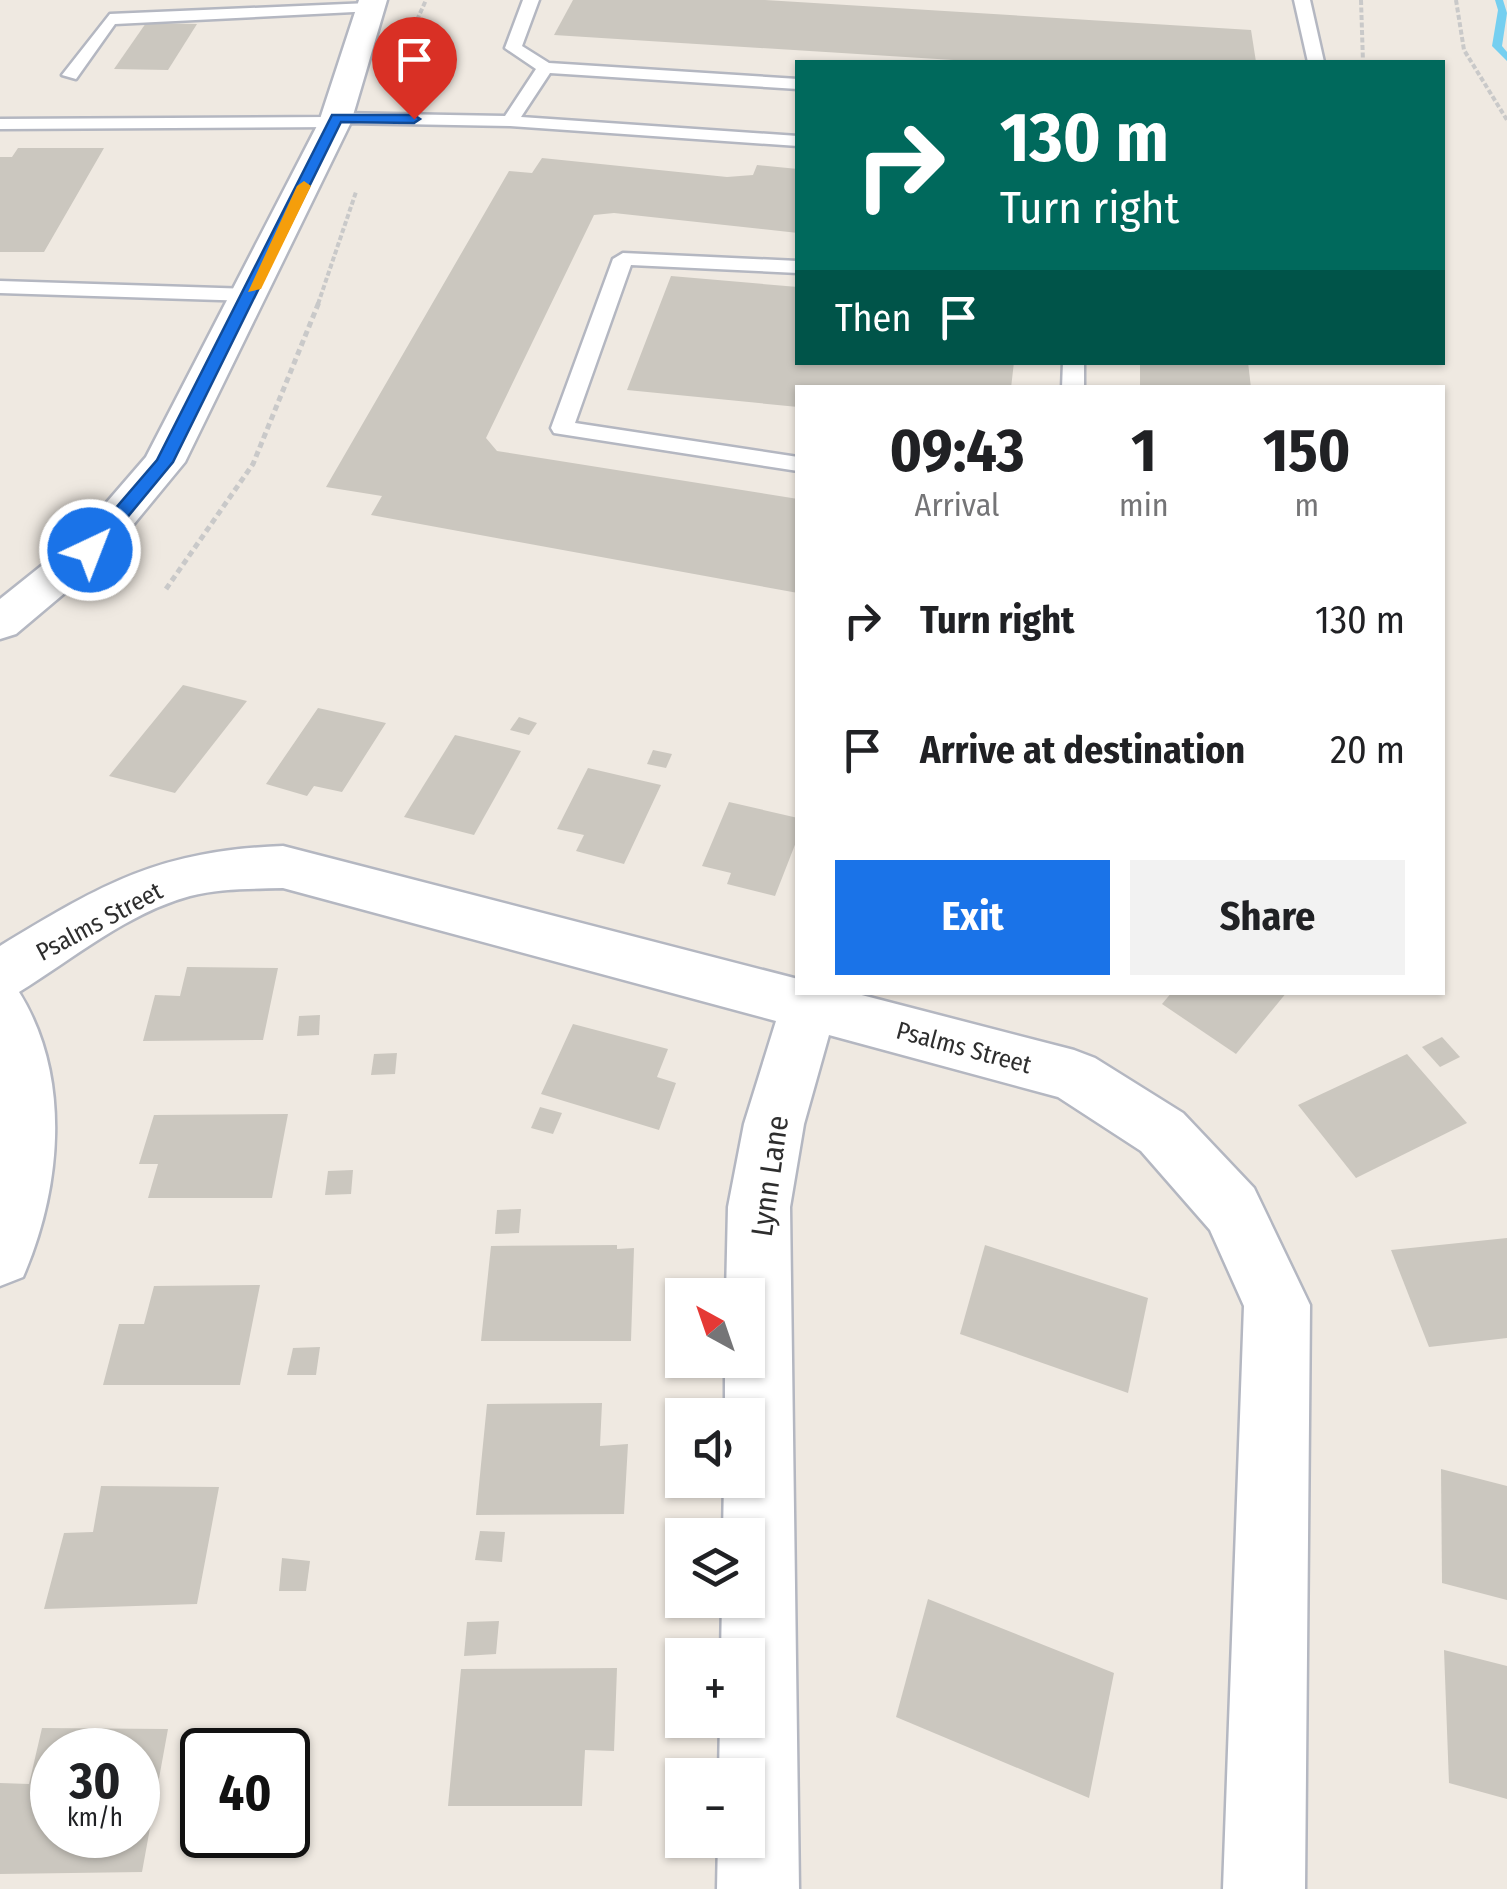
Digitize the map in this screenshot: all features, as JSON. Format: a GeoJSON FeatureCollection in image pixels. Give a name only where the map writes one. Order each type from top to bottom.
{"type":"FeatureCollection","features":[{"type":"Feature","properties":{"kind":"street"},"geometry":{"type":"LineString","coordinates":[[0,623],[90,550],[131,506],[173,446],[336,120],[371,4]]}},
{"type":"Feature","properties":{"kind":"street","name":"Psalms Street"},"geometry":{"type":"LineString","coordinates":[[0,975],[88,921],[147,892],[219,870],[283,867],[1074,1076],[1162,1132],[1232,1209],[1277,1305],[1264,1889]]}},
{"type":"Feature","properties":{"kind":"street","name":"Lynn Lane"},"geometry":{"type":"LineString","coordinates":[[758,1889],[759,1206],[774,1124],[809,1007]]}},
{"type":"Feature","properties":{"kind":"street"},"geometry":{"type":"LineString","coordinates":[[0,1009],[19,1054],[29,1110],[23,1185],[0,1256]]}},
{"type":"Feature","properties":{"kind":"lane"},"geometry":{"type":"LineString","coordinates":[[531,0],[513,48],[545,68],[795,84]]}},
{"type":"Feature","properties":{"kind":"lane"},"geometry":{"type":"LineString","coordinates":[[1302,0],[1316,60]]}},
{"type":"Feature","properties":{"kind":"lane"},"geometry":{"type":"LineString","coordinates":[[70,76],[110,19],[371,4]]}},
{"type":"Feature","properties":{"kind":"lane"},"geometry":{"type":"LineString","coordinates":[[510,121],[545,68]]}},
{"type":"Feature","properties":{"kind":"lane"},"geometry":{"type":"LineString","coordinates":[[0,124],[510,121],[795,141]]}},
{"type":"Feature","properties":{"kind":"lane"},"geometry":{"type":"LineString","coordinates":[[795,267],[623,259],[562,428],[795,464]]}},
{"type":"Feature","properties":{"kind":"lane"},"geometry":{"type":"LineString","coordinates":[[0,287],[250,295]]}},
{"type":"Feature","properties":{"kind":"path"},"geometry":{"type":"LineString","coordinates":[[1361,0],[1363,60]]}},
{"type":"Feature","properties":{"kind":"path"},"geometry":{"type":"LineString","coordinates":[[1456,0],[1464,50],[1507,120]]}},
{"type":"Feature","properties":{"kind":"path"},"geometry":{"type":"LineString","coordinates":[[166,590],[217,524],[252,464],[286,392],[362,176]]}},
{"type":"Feature","properties":{"kind":"building"},"geometry":{"type":"Polygon","coordinates":[[[573,0],[765,0],[1251,30],[1256,60],[953,60],[554,35],[573,0]]]}},
{"type":"Feature","properties":{"kind":"building"},"geometry":{"type":"Polygon","coordinates":[[[146,23],[197,24],[168,70],[114,69],[146,23]]]}},
{"type":"Feature","properties":{"kind":"building"},"geometry":{"type":"Polygon","coordinates":[[[18,148],[104,148],[44,252],[0,252],[0,157],[12,157],[18,148]]]}},
{"type":"Feature","properties":{"kind":"building"},"geometry":{"type":"Polygon","coordinates":[[[542,158],[727,177],[753,175],[757,165],[795,169],[795,233],[614,213],[594,215],[486,438],[497,451],[795,499],[795,592],[371,515],[382,496],[326,487],[509,171],[532,173],[542,158]]]}},
{"type":"Feature","properties":{"kind":"building"},"geometry":{"type":"Polygon","coordinates":[[[671,276],[795,287],[795,365],[1014,365],[1011,385],[795,385],[795,407],[627,390],[671,276]]]}},
{"type":"Feature","properties":{"kind":"building"},"geometry":{"type":"Polygon","coordinates":[[[1140,365],[1248,365],[1251,385],[1140,385],[1140,365]]]}},
{"type":"Feature","properties":{"kind":"building"},"geometry":{"type":"Polygon","coordinates":[[[183,685],[247,701],[175,793],[109,776],[183,685]]]}},
{"type":"Feature","properties":{"kind":"building"},"geometry":{"type":"Polygon","coordinates":[[[318,708],[386,723],[342,792],[314,786],[307,796],[266,784],[318,708]]]}},
{"type":"Feature","properties":{"kind":"building"},"geometry":{"type":"Polygon","coordinates":[[[519,717],[537,723],[529,735],[510,730],[519,717]]]}},
{"type":"Feature","properties":{"kind":"building"},"geometry":{"type":"Polygon","coordinates":[[[455,735],[521,751],[474,835],[404,817],[455,735]]]}},
{"type":"Feature","properties":{"kind":"building"},"geometry":{"type":"Polygon","coordinates":[[[653,750],[672,754],[666,768],[647,764],[653,750]]]}},
{"type":"Feature","properties":{"kind":"building"},"geometry":{"type":"Polygon","coordinates":[[[588,768],[661,785],[624,864],[576,851],[584,835],[557,829],[588,768]]]}},
{"type":"Feature","properties":{"kind":"building"},"geometry":{"type":"Polygon","coordinates":[[[729,802],[795,817],[795,845],[775,896],[727,884],[731,873],[702,866],[729,802]]]}},
{"type":"Feature","properties":{"kind":"building"},"geometry":{"type":"Polygon","coordinates":[[[187,967],[278,968],[263,1040],[143,1041],[155,995],[180,996],[187,967]]]}},
{"type":"Feature","properties":{"kind":"building"},"geometry":{"type":"Polygon","coordinates":[[[1170,995],[1285,995],[1236,1054],[1162,1004],[1170,995]]]}},
{"type":"Feature","properties":{"kind":"building"},"geometry":{"type":"Polygon","coordinates":[[[320,1015],[319,1035],[297,1036],[299,1016],[320,1015]]]}},
{"type":"Feature","properties":{"kind":"building"},"geometry":{"type":"Polygon","coordinates":[[[573,1024],[668,1049],[657,1077],[676,1083],[659,1130],[541,1094],[573,1024]]]}},
{"type":"Feature","properties":{"kind":"building"},"geometry":{"type":"Polygon","coordinates":[[[1442,1037],[1460,1057],[1440,1067],[1422,1047],[1442,1037]]]}},
{"type":"Feature","properties":{"kind":"building"},"geometry":{"type":"Polygon","coordinates":[[[397,1053],[395,1074],[371,1075],[374,1054],[397,1053]]]}},
{"type":"Feature","properties":{"kind":"building"},"geometry":{"type":"Polygon","coordinates":[[[1407,1054],[1467,1123],[1356,1178],[1298,1105],[1407,1054]]]}},
{"type":"Feature","properties":{"kind":"building"},"geometry":{"type":"Polygon","coordinates":[[[540,1107],[562,1113],[553,1134],[531,1128],[540,1107]]]}},
{"type":"Feature","properties":{"kind":"building"},"geometry":{"type":"Polygon","coordinates":[[[288,1114],[272,1198],[148,1198],[158,1164],[139,1164],[154,1115],[288,1114]]]}},
{"type":"Feature","properties":{"kind":"building"},"geometry":{"type":"Polygon","coordinates":[[[353,1170],[351,1194],[325,1195],[328,1171],[353,1170]]]}},
{"type":"Feature","properties":{"kind":"building"},"geometry":{"type":"Polygon","coordinates":[[[521,1209],[519,1233],[495,1234],[497,1210],[521,1209]]]}},
{"type":"Feature","properties":{"kind":"building"},"geometry":{"type":"Polygon","coordinates":[[[1507,1238],[1507,1338],[1429,1347],[1391,1250],[1507,1238]]]}},
{"type":"Feature","properties":{"kind":"building"},"geometry":{"type":"Polygon","coordinates":[[[617,1245],[617,1249],[634,1248],[631,1341],[481,1341],[491,1246],[617,1245]]]}},
{"type":"Feature","properties":{"kind":"building"},"geometry":{"type":"Polygon","coordinates":[[[985,1245],[1148,1298],[1128,1393],[960,1334],[985,1245]]]}},
{"type":"Feature","properties":{"kind":"building"},"geometry":{"type":"Polygon","coordinates":[[[260,1285],[240,1385],[103,1385],[119,1324],[144,1324],[154,1286],[260,1285]]]}},
{"type":"Feature","properties":{"kind":"building"},"geometry":{"type":"Polygon","coordinates":[[[320,1347],[316,1375],[287,1375],[293,1348],[320,1347]]]}},
{"type":"Feature","properties":{"kind":"building"},"geometry":{"type":"Polygon","coordinates":[[[602,1403],[600,1446],[628,1444],[624,1514],[476,1515],[487,1404],[602,1403]]]}},
{"type":"Feature","properties":{"kind":"building"},"geometry":{"type":"Polygon","coordinates":[[[1441,1469],[1507,1486],[1507,1600],[1442,1583],[1441,1469]]]}},
{"type":"Feature","properties":{"kind":"building"},"geometry":{"type":"Polygon","coordinates":[[[101,1486],[219,1487],[197,1604],[44,1609],[64,1533],[93,1532],[101,1486]]]}},
{"type":"Feature","properties":{"kind":"building"},"geometry":{"type":"Polygon","coordinates":[[[480,1531],[505,1532],[502,1562],[475,1560],[480,1531]]]}},
{"type":"Feature","properties":{"kind":"building"},"geometry":{"type":"Polygon","coordinates":[[[282,1558],[310,1561],[306,1591],[279,1591],[282,1558]]]}},
{"type":"Feature","properties":{"kind":"building"},"geometry":{"type":"Polygon","coordinates":[[[928,1599],[1114,1673],[1089,1798],[896,1717],[928,1599]]]}},
{"type":"Feature","properties":{"kind":"building"},"geometry":{"type":"Polygon","coordinates":[[[499,1621],[496,1654],[464,1656],[467,1622],[499,1621]]]}},
{"type":"Feature","properties":{"kind":"building"},"geometry":{"type":"Polygon","coordinates":[[[1444,1650],[1507,1666],[1507,1799],[1449,1783],[1444,1650]]]}},
{"type":"Feature","properties":{"kind":"building"},"geometry":{"type":"Polygon","coordinates":[[[617,1668],[614,1751],[585,1750],[582,1806],[448,1806],[461,1669],[617,1668]]]}},
{"type":"Feature","properties":{"kind":"building"},"geometry":{"type":"Polygon","coordinates":[[[160,1729],[168,1729],[160,1773],[160,1729]]]}},
{"type":"Feature","properties":{"kind":"building"},"geometry":{"type":"Polygon","coordinates":[[[30,1780],[30,1858],[145,1858],[142,1872],[0,1874],[0,1783],[29,1784],[30,1780]]]}},
{"type":"Feature","properties":{"kind":"waterway"},"geometry":{"type":"LineString","coordinates":[[1499,0],[1503,10],[1497,46],[1507,58]]}},
{"type":"Feature","properties":{"kind":"slow traffic"},"geometry":{"type":"LineString","coordinates":[[253,289],[304,186]]}},
{"type":"Feature","properties":{"kind":"route"},"geometry":{"type":"LineString","coordinates":[[90,550],[131,506],[164,462],[337,118],[414,119]]}}]}
